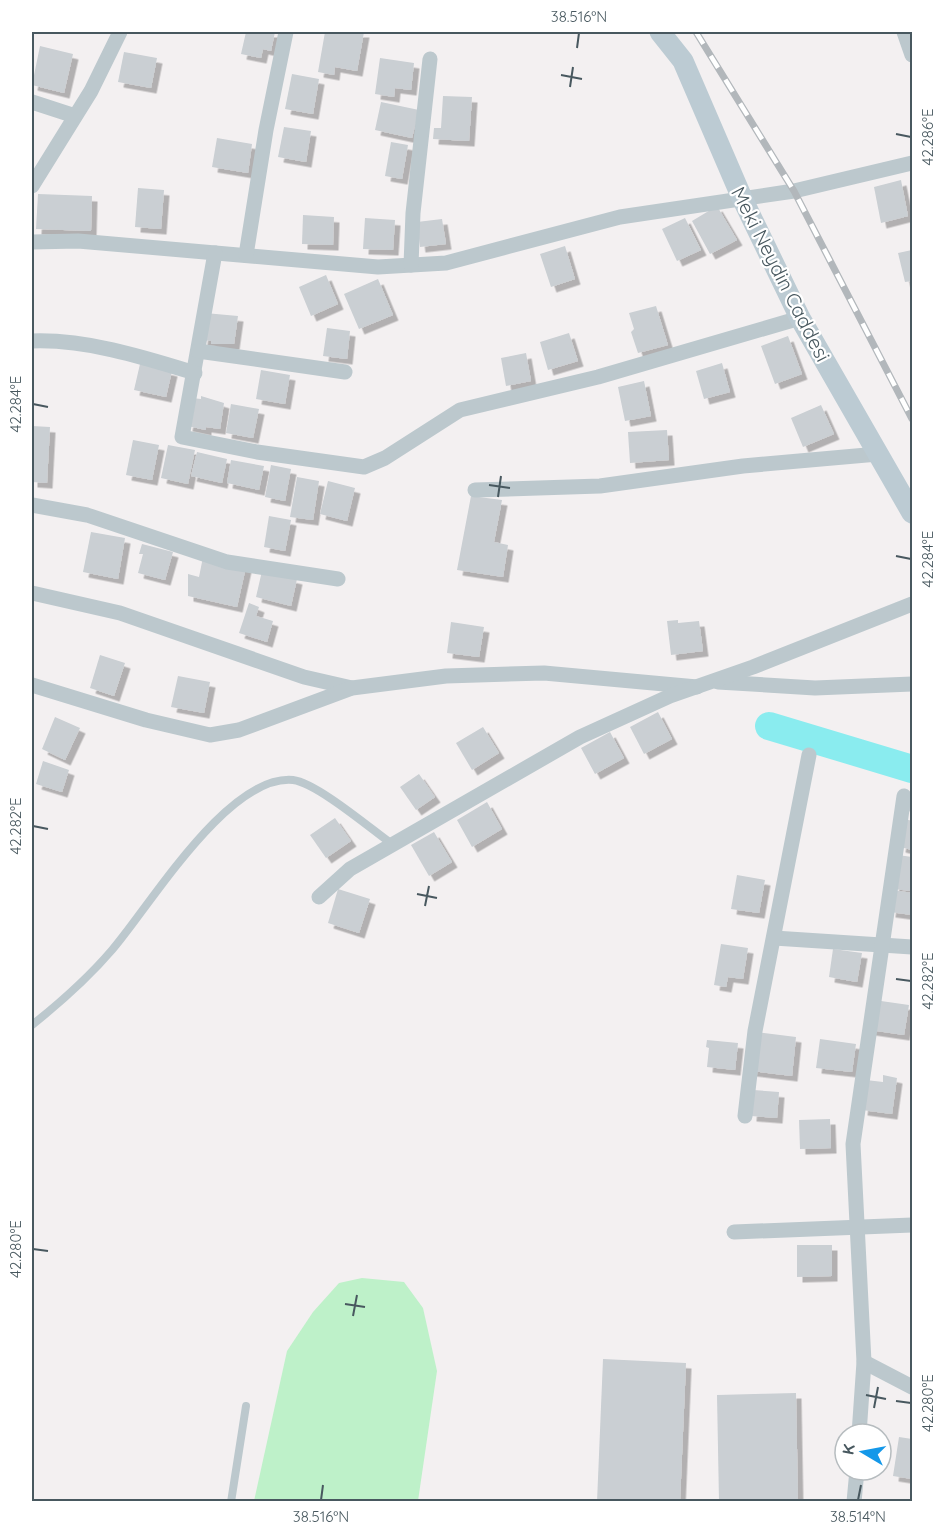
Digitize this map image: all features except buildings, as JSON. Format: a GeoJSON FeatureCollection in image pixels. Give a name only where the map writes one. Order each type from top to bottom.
{"type":"FeatureCollection","features":[{"type":"Feature","properties":{"kind":"street"},"geometry":{"type":"LineString","coordinates":[[32,186],[75,116],[120,32]]}},
{"type":"Feature","properties":{"kind":"street"},"geometry":{"type":"LineString","coordinates":[[246,255],[266,130],[286,32]]}},
{"type":"Feature","properties":{"kind":"street","name":"Meki Neydin Caddesi"},"geometry":{"type":"LineString","coordinates":[[660,32],[683,61],[741,198],[800,318],[912,513]]}},
{"type":"Feature","properties":{"kind":"street"},"geometry":{"type":"LineString","coordinates":[[904,32],[912,55]]}},
{"type":"Feature","properties":{"kind":"street"},"geometry":{"type":"LineString","coordinates":[[411,265],[413,213],[430,59]]}},
{"type":"Feature","properties":{"kind":"street"},"geometry":{"type":"LineString","coordinates":[[32,102],[75,116]]}},
{"type":"Feature","properties":{"kind":"street"},"geometry":{"type":"LineString","coordinates":[[32,242],[78,241],[378,267],[446,263],[620,217],[794,191],[912,163]]}},
{"type":"Feature","properties":{"kind":"street"},"geometry":{"type":"LineString","coordinates":[[215,253],[182,438],[364,467],[385,458],[460,410],[598,377],[800,318]]}},
{"type":"Feature","properties":{"kind":"street"},"geometry":{"type":"LineString","coordinates":[[32,341],[53,340],[143,357],[195,373]]}},
{"type":"Feature","properties":{"kind":"street"},"geometry":{"type":"LineString","coordinates":[[198,351],[345,372]]}},
{"type":"Feature","properties":{"kind":"street"},"geometry":{"type":"LineString","coordinates":[[475,490],[600,486],[743,466],[879,454]]}},
{"type":"Feature","properties":{"kind":"street"},"geometry":{"type":"LineString","coordinates":[[32,505],[87,515],[227,562],[338,579]]}},
{"type":"Feature","properties":{"kind":"street"},"geometry":{"type":"LineString","coordinates":[[32,593],[120,612],[304,677],[352,688]]}},
{"type":"Feature","properties":{"kind":"street"},"geometry":{"type":"LineString","coordinates":[[319,897],[350,869],[580,736],[712,681],[912,604]]}},
{"type":"Feature","properties":{"kind":"street"},"geometry":{"type":"LineString","coordinates":[[32,685],[147,720],[210,735],[239,730],[352,688],[446,676],[544,673],[697,687]]}},
{"type":"Feature","properties":{"kind":"street"},"geometry":{"type":"LineString","coordinates":[[712,681],[815,688],[912,684]]}},
{"type":"Feature","properties":{"kind":"street"},"geometry":{"type":"LineString","coordinates":[[745,1116],[755,1031],[809,755]]}},
{"type":"Feature","properties":{"kind":"street"},"geometry":{"type":"LineString","coordinates":[[860,1422],[864,1362],[852,1144],[904,796]]}},
{"type":"Feature","properties":{"kind":"street"},"geometry":{"type":"LineString","coordinates":[[774,938],[912,947]]}},
{"type":"Feature","properties":{"kind":"street"},"geometry":{"type":"LineString","coordinates":[[734,1232],[912,1225]]}},
{"type":"Feature","properties":{"kind":"street"},"geometry":{"type":"LineString","coordinates":[[864,1362],[912,1387]]}},
{"type":"Feature","properties":{"kind":"street"},"geometry":{"type":"LineString","coordinates":[[854,1502],[856,1482]]}},
{"type":"Feature","properties":{"kind":"lane"},"geometry":{"type":"LineString","coordinates":[[32,1025],[98,966],[202,834],[240,799],[275,782],[302,782],[393,844]]}},
{"type":"Feature","properties":{"kind":"lane"},"geometry":{"type":"LineString","coordinates":[[231,1502],[246,1406]]}},
{"type":"Feature","properties":{"kind":"green space"},"geometry":{"type":"Polygon","coordinates":[[[362,1278],[404,1282],[423,1308],[437,1371],[418,1501],[254,1501],[287,1351],[313,1312],[339,1283],[362,1278]]]}},
{"type":"Feature","properties":{"kind":"waterway"},"geometry":{"type":"LineString","coordinates":[[769,726],[912,769]]}},
{"type":"Feature","properties":{"kind":"railway"},"geometry":{"type":"LineString","coordinates":[[696,32],[794,191],[912,419]]}}]}
